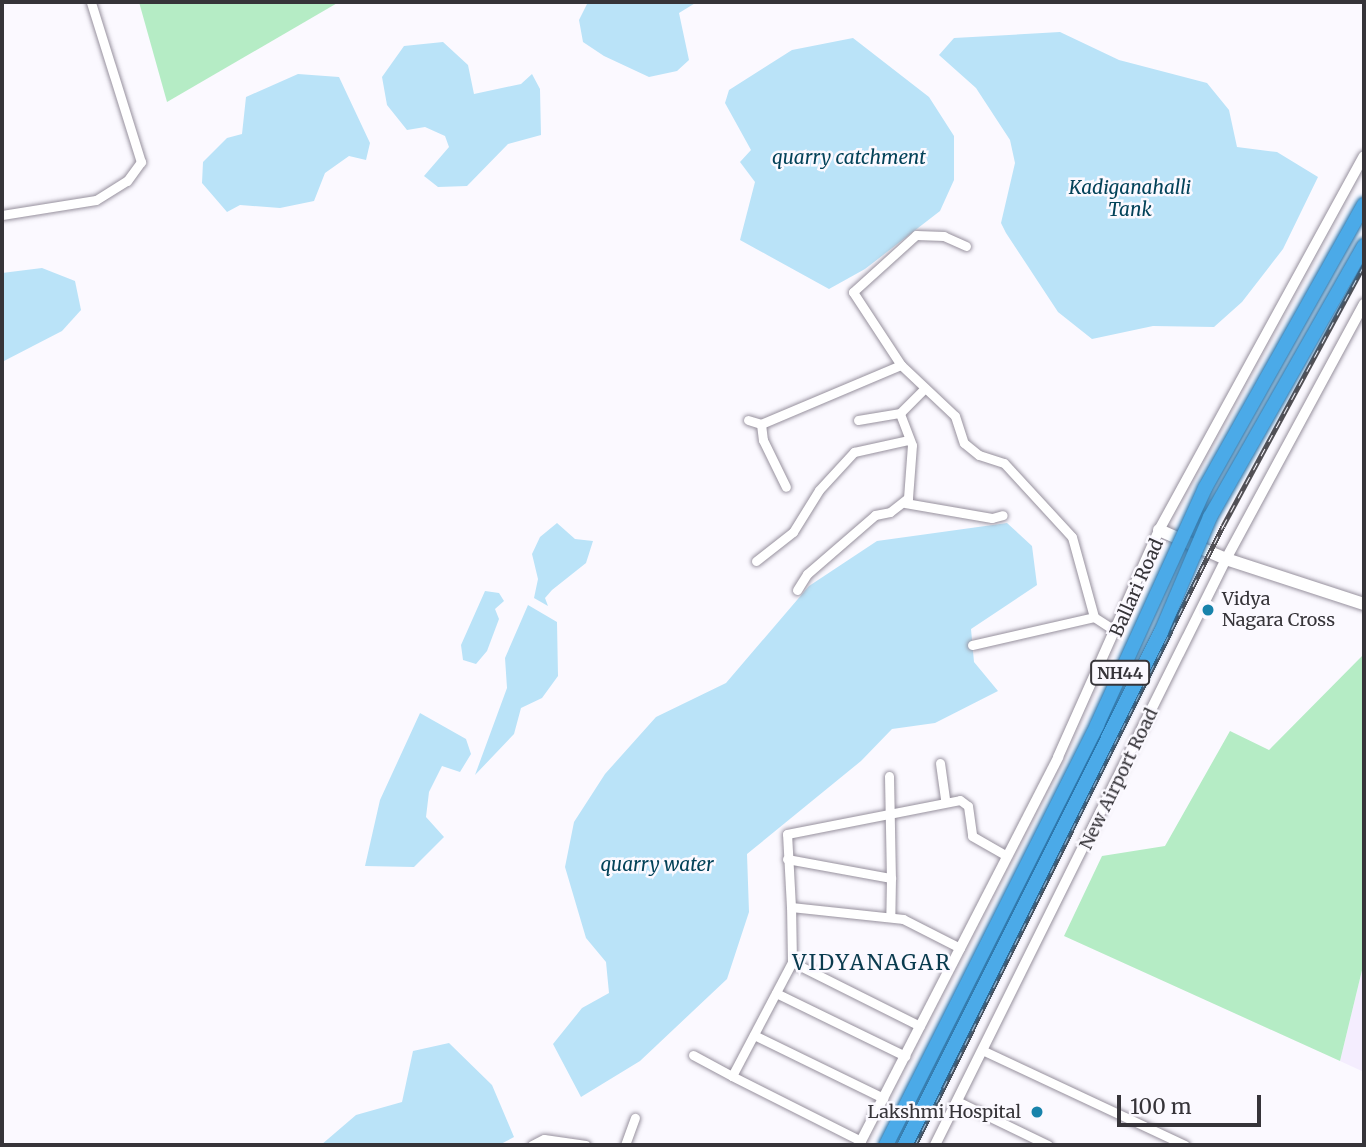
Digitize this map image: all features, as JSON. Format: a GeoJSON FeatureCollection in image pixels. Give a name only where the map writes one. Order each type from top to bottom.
{"type":"FeatureCollection","features":[{"type":"Feature","properties":{"kind":"highway","name":"Ballari Road"},"geometry":{"type":"LineString","coordinates":[[886,1145],[1097,725],[1205,488],[1364,205]]}},
{"type":"Feature","properties":{"kind":"highway","name":"Ballari Road"},"geometry":{"type":"LineString","coordinates":[[905,1145],[1161,632],[1210,517],[1364,246]]}},
{"type":"Feature","properties":{"kind":"main road"},"geometry":{"type":"LineString","coordinates":[[1159,530],[1226,559],[1364,604]]}},
{"type":"Feature","properties":{"kind":"street"},"geometry":{"type":"LineString","coordinates":[[2,215],[96,200],[127,181],[141,162],[91,2]]}},
{"type":"Feature","properties":{"kind":"street"},"geometry":{"type":"LineString","coordinates":[[692,1055],[860,1143],[1007,856],[1159,530],[1364,156]]}},
{"type":"Feature","properties":{"kind":"street"},"geometry":{"type":"LineString","coordinates":[[965,246],[944,236],[916,235],[853,292],[901,365],[923,390],[955,416],[964,443],[979,455],[1004,463],[1072,537],[1094,618]]}},
{"type":"Feature","properties":{"kind":"street","name":"New Airport Road"},"geometry":{"type":"LineString","coordinates":[[935,1145],[1226,559],[1360,319],[1364,304]]}},
{"type":"Feature","properties":{"kind":"street"},"geometry":{"type":"LineString","coordinates":[[748,420],[761,424],[901,365]]}},
{"type":"Feature","properties":{"kind":"street"},"geometry":{"type":"LineString","coordinates":[[858,420],[900,413],[923,390]]}},
{"type":"Feature","properties":{"kind":"street"},"geometry":{"type":"LineString","coordinates":[[900,413],[912,445],[905,503]]}},
{"type":"Feature","properties":{"kind":"street"},"geometry":{"type":"LineString","coordinates":[[761,424],[763,440],[786,487]]}},
{"type":"Feature","properties":{"kind":"street"},"geometry":{"type":"LineString","coordinates":[[756,561],[793,532],[819,490],[854,452],[908,440]]}},
{"type":"Feature","properties":{"kind":"street"},"geometry":{"type":"LineString","coordinates":[[797,590],[807,575],[875,515],[905,503],[992,519],[1003,515]]}},
{"type":"Feature","properties":{"kind":"street"},"geometry":{"type":"LineString","coordinates":[[972,645],[1094,618],[1111,628]]}},
{"type":"Feature","properties":{"kind":"street"},"geometry":{"type":"LineString","coordinates":[[940,762],[945,799]]}},
{"type":"Feature","properties":{"kind":"street"},"geometry":{"type":"LineString","coordinates":[[889,776],[892,811],[890,917]]}},
{"type":"Feature","properties":{"kind":"street"},"geometry":{"type":"LineString","coordinates":[[732,1076],[792,962],[787,834],[945,799],[968,806],[972,836],[1007,856]]}},
{"type":"Feature","properties":{"kind":"street"},"geometry":{"type":"LineString","coordinates":[[786,859],[891,877]]}},
{"type":"Feature","properties":{"kind":"street"},"geometry":{"type":"LineString","coordinates":[[791,907],[890,917],[960,948]]}},
{"type":"Feature","properties":{"kind":"street"},"geometry":{"type":"LineString","coordinates":[[792,962],[920,1026]]}},
{"type":"Feature","properties":{"kind":"street"},"geometry":{"type":"LineString","coordinates":[[776,993],[905,1056]]}},
{"type":"Feature","properties":{"kind":"street"},"geometry":{"type":"LineString","coordinates":[[754,1035],[884,1098]]}},
{"type":"Feature","properties":{"kind":"street"},"geometry":{"type":"LineString","coordinates":[[982,1050],[1185,1145]]}},
{"type":"Feature","properties":{"kind":"street"},"geometry":{"type":"LineString","coordinates":[[957,1101],[1048,1145]]}},
{"type":"Feature","properties":{"kind":"street"},"geometry":{"type":"LineString","coordinates":[[625,1145],[635,1118]]}},
{"type":"Feature","properties":{"kind":"street"},"geometry":{"type":"LineString","coordinates":[[532,1145],[544,1139],[586,1145]]}},
{"type":"Feature","properties":{"kind":"shaded area"},"geometry":{"type":"Polygon","coordinates":[[[1364,962],[1364,1072],[1340,1061],[1364,962]]]}},
{"type":"Feature","properties":{"kind":"green space"},"geometry":{"type":"Polygon","coordinates":[[[139,2],[339,2],[167,102],[139,2]]]}},
{"type":"Feature","properties":{"kind":"green space"},"geometry":{"type":"Polygon","coordinates":[[[1364,654],[1364,962],[1340,1061],[1064,936],[1102,856],[1165,846],[1230,731],[1269,750],[1364,654]]]}},
{"type":"Feature","properties":{"kind":"water"},"geometry":{"type":"Polygon","coordinates":[[[588,2],[697,2],[679,13],[689,60],[677,71],[649,77],[604,56],[583,42],[579,20],[588,2]]]}},
{"type":"Feature","properties":{"kind":"water","name":"Kadiganahalli Tank"},"geometry":{"type":"Polygon","coordinates":[[[1060,32],[1119,60],[1207,83],[1229,110],[1237,147],[1277,152],[1318,177],[1283,249],[1242,302],[1214,327],[1153,326],[1092,339],[1058,312],[1006,233],[1001,223],[1015,163],[1010,140],[976,88],[939,55],[954,38],[1060,32]]]}},
{"type":"Feature","properties":{"kind":"water","name":"quarry catchment"},"geometry":{"type":"Polygon","coordinates":[[[853,38],[929,97],[954,136],[954,180],[940,211],[865,269],[829,289],[740,240],[755,182],[740,162],[751,150],[725,103],[729,90],[792,50],[853,38]]]}},
{"type":"Feature","properties":{"kind":"water"},"geometry":{"type":"Polygon","coordinates":[[[443,42],[468,65],[474,94],[521,84],[532,74],[540,89],[541,135],[508,144],[467,186],[438,187],[424,176],[449,147],[445,136],[425,127],[407,130],[387,105],[382,77],[404,46],[443,42]]]}},
{"type":"Feature","properties":{"kind":"water"},"geometry":{"type":"Polygon","coordinates":[[[298,74],[339,77],[370,143],[366,160],[349,156],[325,173],[314,201],[280,208],[240,205],[227,212],[202,183],[203,162],[227,138],[242,134],[246,97],[298,74]]]}},
{"type":"Feature","properties":{"kind":"water"},"geometry":{"type":"Polygon","coordinates":[[[42,268],[75,281],[81,310],[62,331],[2,362],[2,273],[42,268]]]}},
{"type":"Feature","properties":{"kind":"water"},"geometry":{"type":"Polygon","coordinates":[[[557,523],[575,539],[593,541],[586,563],[545,598],[548,606],[534,598],[538,579],[532,554],[540,537],[557,523]]]}},
{"type":"Feature","properties":{"kind":"water","name":"quarry water"},"geometry":{"type":"Polygon","coordinates":[[[1007,523],[1032,546],[1037,585],[971,629],[974,662],[998,691],[935,723],[892,729],[861,761],[747,854],[749,912],[727,979],[640,1061],[581,1097],[553,1044],[582,1008],[609,993],[606,962],[586,938],[565,867],[574,822],[605,774],[656,717],[726,683],[809,586],[877,541],[1007,523]]]}},
{"type":"Feature","properties":{"kind":"water"},"geometry":{"type":"Polygon","coordinates":[[[485,591],[499,593],[504,601],[495,609],[499,619],[487,651],[476,664],[463,660],[461,645],[485,591]]]}},
{"type":"Feature","properties":{"kind":"water"},"geometry":{"type":"Polygon","coordinates":[[[528,605],[557,622],[558,676],[542,698],[521,708],[514,734],[475,775],[507,688],[505,658],[528,605]]]}},
{"type":"Feature","properties":{"kind":"water"},"geometry":{"type":"Polygon","coordinates":[[[420,713],[466,739],[471,754],[460,772],[442,766],[429,792],[426,817],[444,837],[414,867],[365,866],[380,800],[420,713]]]}},
{"type":"Feature","properties":{"kind":"water"},"geometry":{"type":"Polygon","coordinates":[[[449,1043],[492,1085],[514,1137],[499,1145],[321,1145],[356,1115],[402,1102],[413,1051],[449,1043]]]}},
{"type":"Feature","properties":{"kind":"railway"},"geometry":{"type":"LineString","coordinates":[[915,1145],[1223,526],[1364,265]]}},
{"type":"Feature","properties":{"kind":"place","name":"Vidya Nagara Cross"},"geometry":{"type":"Point","coordinates":[1208,610]}},
{"type":"Feature","properties":{"kind":"place","name":"Lakshmi Hospital"},"geometry":{"type":"Point","coordinates":[1037,1112]}},
{"type":"Feature","properties":{"kind":"district","name":"VIDYANAGAR"},"geometry":{"type":"Point","coordinates":[872,963]}}]}
